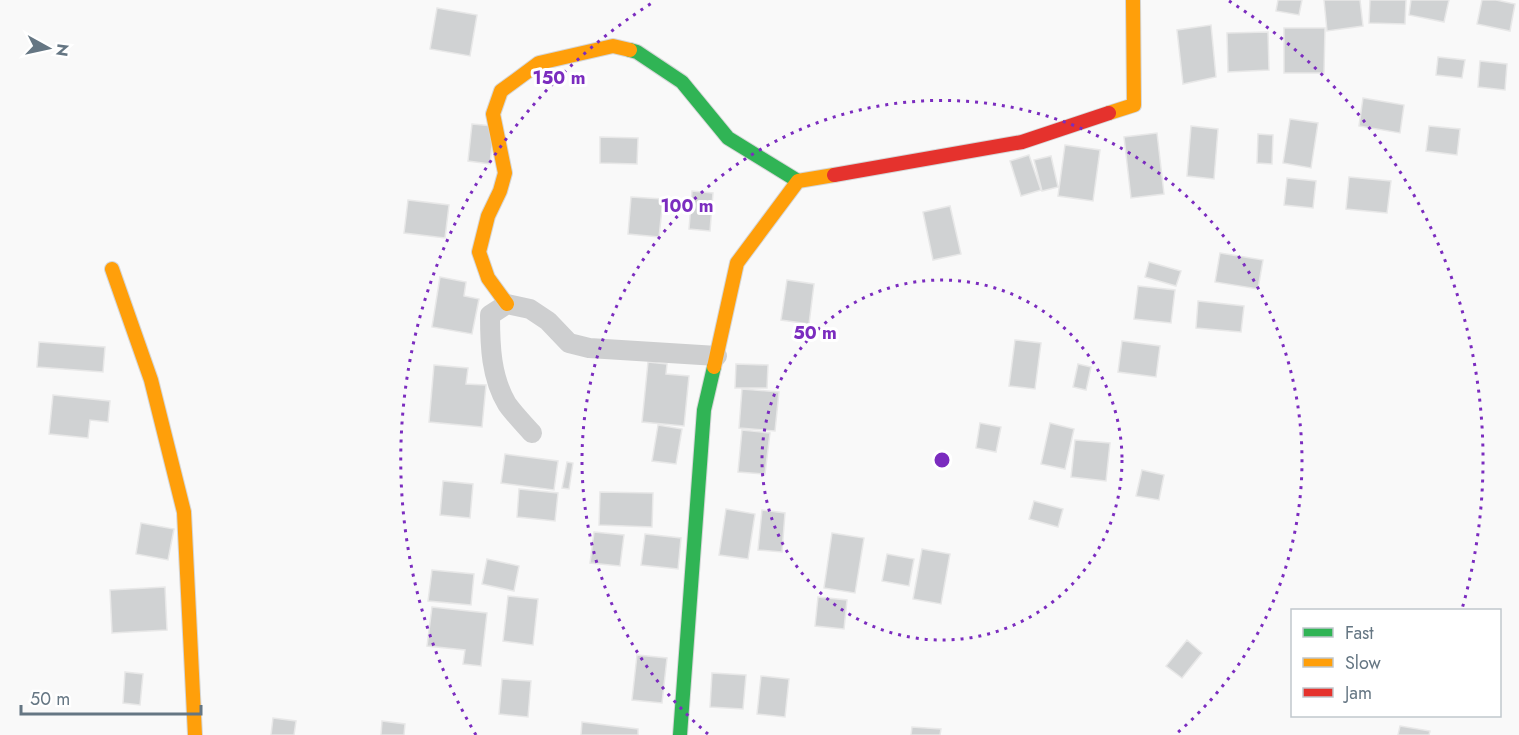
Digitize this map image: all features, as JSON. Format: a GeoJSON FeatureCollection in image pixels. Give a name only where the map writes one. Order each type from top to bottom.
{"type":"FeatureCollection","features":[{"type":"Feature","properties":{"kind":"street"},"geometry":{"type":"LineString","coordinates":[[717,356],[589,348],[569,343],[548,321],[530,309],[507,304],[488,278],[480,252],[488,216],[501,191],[505,173],[493,114],[501,91],[539,63],[614,46],[637,52],[682,82],[728,138],[798,181],[1022,142],[1134,105],[1133,0]]}},
{"type":"Feature","properties":{"kind":"street"},"geometry":{"type":"LineString","coordinates":[[680,735],[705,410],[737,263],[798,181]]}},
{"type":"Feature","properties":{"kind":"street"},"geometry":{"type":"LineString","coordinates":[[112,269],[152,380],[184,512],[195,735]]}},
{"type":"Feature","properties":{"kind":"street"},"geometry":{"type":"LineString","coordinates":[[507,304],[490,315],[490,346],[495,376],[507,404],[532,434]]}},
{"type":"Feature","properties":{"kind":"building"},"geometry":{"type":"Polygon","coordinates":[[[1278,0],[1302,0],[1299,15],[1276,11],[1278,0]]]}},
{"type":"Feature","properties":{"kind":"building"},"geometry":{"type":"Polygon","coordinates":[[[1324,0],[1360,0],[1363,26],[1327,31],[1324,0]]]}},
{"type":"Feature","properties":{"kind":"building"},"geometry":{"type":"Polygon","coordinates":[[[1370,0],[1406,0],[1405,24],[1369,23],[1370,0]]]}},
{"type":"Feature","properties":{"kind":"building"},"geometry":{"type":"Polygon","coordinates":[[[1411,0],[1449,0],[1444,22],[1409,15],[1411,0]]]}},
{"type":"Feature","properties":{"kind":"building"},"geometry":{"type":"Polygon","coordinates":[[[1482,0],[1515,4],[1510,31],[1477,24],[1482,0]]]}},
{"type":"Feature","properties":{"kind":"building"},"geometry":{"type":"Polygon","coordinates":[[[437,8],[477,15],[470,56],[430,49],[437,8]]]}},
{"type":"Feature","properties":{"kind":"building"},"geometry":{"type":"Polygon","coordinates":[[[1211,25],[1216,77],[1183,84],[1177,30],[1211,25]]]}},
{"type":"Feature","properties":{"kind":"building"},"geometry":{"type":"Polygon","coordinates":[[[1284,28],[1325,28],[1324,73],[1284,73],[1284,28]]]}},
{"type":"Feature","properties":{"kind":"building"},"geometry":{"type":"Polygon","coordinates":[[[1268,32],[1269,70],[1228,72],[1227,33],[1268,32]]]}},
{"type":"Feature","properties":{"kind":"building"},"geometry":{"type":"Polygon","coordinates":[[[1438,57],[1465,60],[1462,78],[1436,75],[1438,57]]]}},
{"type":"Feature","properties":{"kind":"building"},"geometry":{"type":"Polygon","coordinates":[[[1480,61],[1507,64],[1505,90],[1478,87],[1480,61]]]}},
{"type":"Feature","properties":{"kind":"building"},"geometry":{"type":"Polygon","coordinates":[[[1363,98],[1404,105],[1400,133],[1359,126],[1363,98]]]}},
{"type":"Feature","properties":{"kind":"building"},"geometry":{"type":"Polygon","coordinates":[[[1290,119],[1318,123],[1311,168],[1283,163],[1290,119]]]}},
{"type":"Feature","properties":{"kind":"building"},"geometry":{"type":"Polygon","coordinates":[[[472,124],[494,126],[490,164],[468,161],[472,124]]]}},
{"type":"Feature","properties":{"kind":"building"},"geometry":{"type":"Polygon","coordinates":[[[1191,126],[1218,129],[1214,179],[1187,176],[1191,126]]]}},
{"type":"Feature","properties":{"kind":"building"},"geometry":{"type":"Polygon","coordinates":[[[1429,126],[1460,129],[1457,155],[1426,151],[1429,126]]]}},
{"type":"Feature","properties":{"kind":"building"},"geometry":{"type":"Polygon","coordinates":[[[1157,133],[1164,194],[1131,198],[1124,137],[1157,133]]]}},
{"type":"Feature","properties":{"kind":"building"},"geometry":{"type":"Polygon","coordinates":[[[1258,134],[1273,135],[1272,164],[1257,163],[1258,134]]]}},
{"type":"Feature","properties":{"kind":"building"},"geometry":{"type":"Polygon","coordinates":[[[600,137],[638,138],[637,164],[600,163],[600,137]]]}},
{"type":"Feature","properties":{"kind":"building"},"geometry":{"type":"Polygon","coordinates":[[[1065,145],[1100,150],[1093,201],[1058,196],[1065,145]]]}},
{"type":"Feature","properties":{"kind":"building"},"geometry":{"type":"Polygon","coordinates":[[[1029,155],[1041,190],[1021,196],[1010,161],[1029,155]]]}},
{"type":"Feature","properties":{"kind":"building"},"geometry":{"type":"Polygon","coordinates":[[[1051,156],[1058,187],[1042,191],[1034,160],[1051,156]]]}},
{"type":"Feature","properties":{"kind":"building"},"geometry":{"type":"Polygon","coordinates":[[[1349,177],[1391,181],[1387,213],[1346,209],[1349,177]]]}},
{"type":"Feature","properties":{"kind":"building"},"geometry":{"type":"Polygon","coordinates":[[[1287,178],[1316,181],[1313,208],[1284,205],[1287,178]]]}},
{"type":"Feature","properties":{"kind":"building"},"geometry":{"type":"Polygon","coordinates":[[[692,191],[713,193],[710,231],[689,229],[692,191]]]}},
{"type":"Feature","properties":{"kind":"building"},"geometry":{"type":"Polygon","coordinates":[[[631,197],[663,199],[659,237],[628,234],[631,197]]]}},
{"type":"Feature","properties":{"kind":"building"},"geometry":{"type":"Polygon","coordinates":[[[408,200],[449,205],[445,238],[404,233],[408,200]]]}},
{"type":"Feature","properties":{"kind":"building"},"geometry":{"type":"Polygon","coordinates":[[[950,206],[961,254],[933,260],[923,212],[950,206]]]}},
{"type":"Feature","properties":{"kind":"building"},"geometry":{"type":"Polygon","coordinates":[[[1220,253],[1263,260],[1258,289],[1215,282],[1220,253]]]}},
{"type":"Feature","properties":{"kind":"building"},"geometry":{"type":"Polygon","coordinates":[[[1149,262],[1181,271],[1176,286],[1145,277],[1149,262]]]}},
{"type":"Feature","properties":{"kind":"building"},"geometry":{"type":"Polygon","coordinates":[[[440,277],[466,282],[464,296],[479,299],[472,334],[432,327],[440,277]]]}},
{"type":"Feature","properties":{"kind":"building"},"geometry":{"type":"Polygon","coordinates":[[[787,280],[814,284],[809,324],[781,320],[787,280]]]}},
{"type":"Feature","properties":{"kind":"building"},"geometry":{"type":"Polygon","coordinates":[[[1138,286],[1175,290],[1171,323],[1134,319],[1138,286]]]}},
{"type":"Feature","properties":{"kind":"building"},"geometry":{"type":"Polygon","coordinates":[[[1198,301],[1244,306],[1241,332],[1196,328],[1198,301]]]}},
{"type":"Feature","properties":{"kind":"building"},"geometry":{"type":"Polygon","coordinates":[[[1015,340],[1041,343],[1035,389],[1009,386],[1015,340]]]}},
{"type":"Feature","properties":{"kind":"building"},"geometry":{"type":"Polygon","coordinates":[[[1122,341],[1160,346],[1156,377],[1118,372],[1122,341]]]}},
{"type":"Feature","properties":{"kind":"building"},"geometry":{"type":"Polygon","coordinates":[[[39,342],[105,347],[103,372],[37,367],[39,342]]]}},
{"type":"Feature","properties":{"kind":"building"},"geometry":{"type":"Polygon","coordinates":[[[648,362],[667,364],[666,374],[689,376],[684,426],[642,422],[648,362]]]}},
{"type":"Feature","properties":{"kind":"building"},"geometry":{"type":"Polygon","coordinates":[[[736,364],[768,365],[767,388],[735,388],[736,364]]]}},
{"type":"Feature","properties":{"kind":"building"},"geometry":{"type":"Polygon","coordinates":[[[1078,364],[1091,367],[1086,390],[1073,387],[1078,364]]]}},
{"type":"Feature","properties":{"kind":"building"},"geometry":{"type":"Polygon","coordinates":[[[434,365],[468,368],[466,384],[486,385],[482,427],[429,422],[434,365]]]}},
{"type":"Feature","properties":{"kind":"building"},"geometry":{"type":"Polygon","coordinates":[[[742,389],[779,392],[775,431],[739,428],[742,389]]]}},
{"type":"Feature","properties":{"kind":"building"},"geometry":{"type":"Polygon","coordinates":[[[53,395],[110,401],[108,422],[90,420],[88,438],[49,434],[53,395]]]}},
{"type":"Feature","properties":{"kind":"building"},"geometry":{"type":"Polygon","coordinates":[[[980,423],[1001,427],[996,452],[976,448],[980,423]]]}},
{"type":"Feature","properties":{"kind":"building"},"geometry":{"type":"Polygon","coordinates":[[[1050,423],[1074,429],[1065,469],[1041,464],[1050,423]]]}},
{"type":"Feature","properties":{"kind":"building"},"geometry":{"type":"Polygon","coordinates":[[[658,425],[682,429],[676,464],[652,461],[658,425]]]}},
{"type":"Feature","properties":{"kind":"building"},"geometry":{"type":"Polygon","coordinates":[[[742,430],[770,433],[765,474],[738,472],[742,430]]]}},
{"type":"Feature","properties":{"kind":"building"},"geometry":{"type":"Polygon","coordinates":[[[1075,440],[1110,443],[1106,481],[1071,477],[1075,440]]]}},
{"type":"Feature","properties":{"kind":"building"},"geometry":{"type":"Polygon","coordinates":[[[505,454],[558,461],[554,490],[501,483],[505,454]]]}},
{"type":"Feature","properties":{"kind":"building"},"geometry":{"type":"Polygon","coordinates":[[[567,462],[573,463],[569,489],[562,488],[567,462]]]}},
{"type":"Feature","properties":{"kind":"building"},"geometry":{"type":"Polygon","coordinates":[[[1142,470],[1164,475],[1159,500],[1136,496],[1142,470]]]}},
{"type":"Feature","properties":{"kind":"building"},"geometry":{"type":"Polygon","coordinates":[[[443,481],[473,484],[470,518],[440,515],[443,481]]]}},
{"type":"Feature","properties":{"kind":"building"},"geometry":{"type":"Polygon","coordinates":[[[519,489],[558,493],[555,521],[517,517],[519,489]]]}},
{"type":"Feature","properties":{"kind":"building"},"geometry":{"type":"Polygon","coordinates":[[[600,492],[653,493],[652,527],[599,525],[600,492]]]}},
{"type":"Feature","properties":{"kind":"building"},"geometry":{"type":"Polygon","coordinates":[[[1034,501],[1063,509],[1058,527],[1029,519],[1034,501]]]}},
{"type":"Feature","properties":{"kind":"building"},"geometry":{"type":"Polygon","coordinates":[[[726,509],[755,514],[748,559],[719,555],[726,509]]]}},
{"type":"Feature","properties":{"kind":"building"},"geometry":{"type":"Polygon","coordinates":[[[762,510],[785,513],[782,552],[758,550],[762,510]]]}},
{"type":"Feature","properties":{"kind":"building"},"geometry":{"type":"Polygon","coordinates":[[[141,523],[174,529],[168,560],[136,554],[141,523]]]}},
{"type":"Feature","properties":{"kind":"building"},"geometry":{"type":"Polygon","coordinates":[[[594,532],[624,535],[620,566],[590,563],[594,532]]]}},
{"type":"Feature","properties":{"kind":"building"},"geometry":{"type":"Polygon","coordinates":[[[832,533],[864,538],[855,593],[824,588],[832,533]]]}},
{"type":"Feature","properties":{"kind":"building"},"geometry":{"type":"Polygon","coordinates":[[[645,534],[681,538],[678,569],[641,565],[645,534]]]}},
{"type":"Feature","properties":{"kind":"building"},"geometry":{"type":"Polygon","coordinates":[[[922,549],[950,554],[941,604],[913,599],[922,549]]]}},
{"type":"Feature","properties":{"kind":"building"},"geometry":{"type":"Polygon","coordinates":[[[887,554],[914,559],[909,586],[882,581],[887,554]]]}},
{"type":"Feature","properties":{"kind":"building"},"geometry":{"type":"Polygon","coordinates":[[[487,559],[519,566],[514,591],[482,584],[487,559]]]}},
{"type":"Feature","properties":{"kind":"building"},"geometry":{"type":"Polygon","coordinates":[[[432,570],[474,574],[471,605],[428,601],[432,570]]]}},
{"type":"Feature","properties":{"kind":"building"},"geometry":{"type":"Polygon","coordinates":[[[165,587],[167,630],[112,633],[110,590],[165,587]]]}},
{"type":"Feature","properties":{"kind":"building"},"geometry":{"type":"Polygon","coordinates":[[[508,596],[538,599],[533,645],[503,641],[508,596]]]}},
{"type":"Feature","properties":{"kind":"building"},"geometry":{"type":"Polygon","coordinates":[[[818,597],[847,600],[844,629],[815,626],[818,597]]]}},
{"type":"Feature","properties":{"kind":"building"},"geometry":{"type":"Polygon","coordinates":[[[432,607],[487,613],[481,666],[463,664],[465,650],[427,646],[432,607]]]}},
{"type":"Feature","properties":{"kind":"building"},"geometry":{"type":"Polygon","coordinates":[[[1187,640],[1202,653],[1182,678],[1166,666],[1187,640]]]}},
{"type":"Feature","properties":{"kind":"building"},"geometry":{"type":"Polygon","coordinates":[[[637,655],[667,658],[662,703],[632,700],[637,655]]]}},
{"type":"Feature","properties":{"kind":"building"},"geometry":{"type":"Polygon","coordinates":[[[125,672],[143,674],[140,705],[123,703],[125,672]]]}},
{"type":"Feature","properties":{"kind":"building"},"geometry":{"type":"Polygon","coordinates":[[[712,673],[746,675],[743,709],[710,707],[712,673]]]}},
{"type":"Feature","properties":{"kind":"building"},"geometry":{"type":"Polygon","coordinates":[[[761,676],[789,679],[785,717],[757,714],[761,676]]]}},
{"type":"Feature","properties":{"kind":"building"},"geometry":{"type":"Polygon","coordinates":[[[502,679],[531,681],[528,717],[499,714],[502,679]]]}},
{"type":"Feature","properties":{"kind":"building"},"geometry":{"type":"Polygon","coordinates":[[[273,718],[296,721],[294,735],[271,735],[273,718]]]}},
{"type":"Feature","properties":{"kind":"building"},"geometry":{"type":"Polygon","coordinates":[[[382,721],[405,724],[404,735],[381,735],[382,721]]]}},
{"type":"Feature","properties":{"kind":"building"},"geometry":{"type":"Polygon","coordinates":[[[582,722],[638,729],[638,735],[581,735],[582,722]]]}},
{"type":"Feature","properties":{"kind":"building"},"geometry":{"type":"Polygon","coordinates":[[[1400,726],[1430,731],[1429,735],[1398,735],[1400,726]]]}},
{"type":"Feature","properties":{"kind":"building"},"geometry":{"type":"Polygon","coordinates":[[[912,727],[941,729],[940,735],[911,735],[912,727]]]}},
{"type":"Feature","properties":{"kind":"traffic: fast"},"geometry":{"type":"LineString","coordinates":[[630,50],[637,52],[682,82],[728,138],[798,181]]}},
{"type":"Feature","properties":{"kind":"traffic: fast"},"geometry":{"type":"LineString","coordinates":[[680,735],[704,410],[714,367]]}},
{"type":"Feature","properties":{"kind":"traffic: slow"},"geometry":{"type":"LineString","coordinates":[[1109,113],[1134,105],[1133,0]]}},
{"type":"Feature","properties":{"kind":"traffic: slow"},"geometry":{"type":"LineString","coordinates":[[507,304],[488,278],[479,252],[488,216],[500,191],[505,173],[493,114],[501,91],[539,63],[613,46],[630,50]]}},
{"type":"Feature","properties":{"kind":"traffic: slow"},"geometry":{"type":"LineString","coordinates":[[714,367],[737,263],[798,181],[834,175]]}},
{"type":"Feature","properties":{"kind":"traffic: slow"},"geometry":{"type":"LineString","coordinates":[[112,269],[151,380],[184,512],[195,735]]}},
{"type":"Feature","properties":{"kind":"traffic: jam"},"geometry":{"type":"LineString","coordinates":[[834,175],[1022,142],[1109,113]]}}]}
